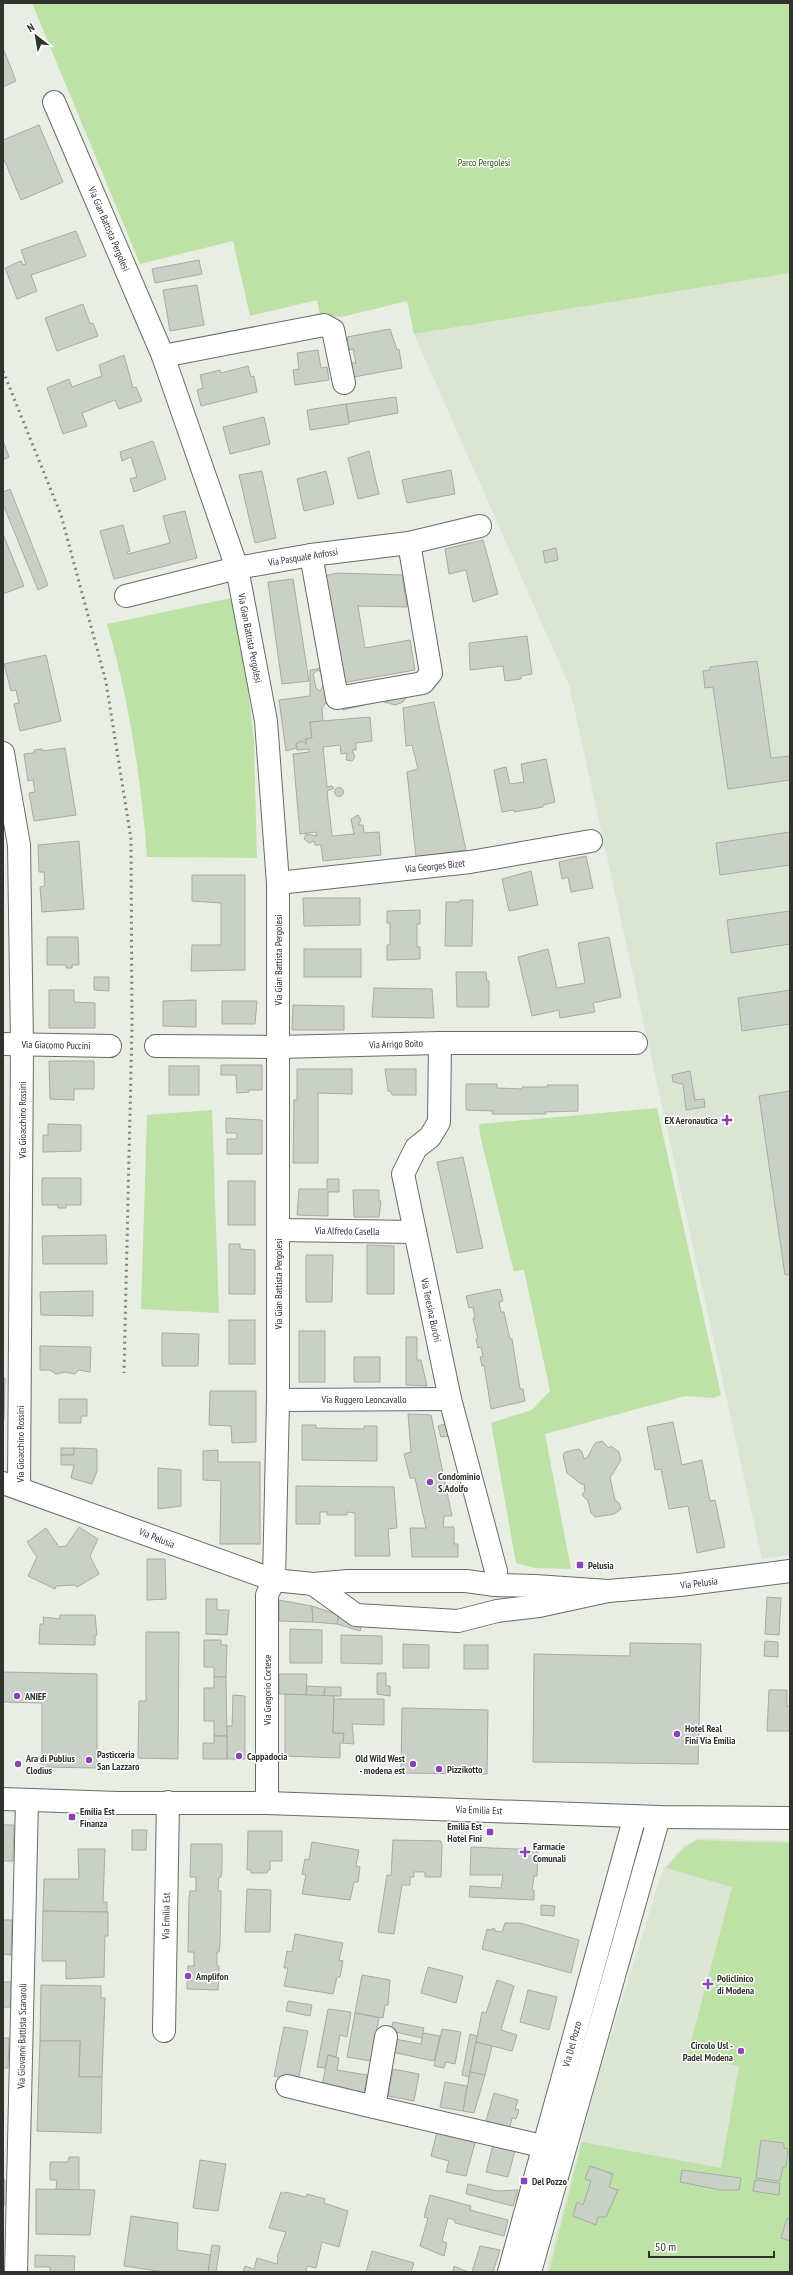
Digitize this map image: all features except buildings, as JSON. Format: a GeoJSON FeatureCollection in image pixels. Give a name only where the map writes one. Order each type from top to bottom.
{"type":"FeatureCollection","features":[{"type":"Feature","properties":{"kind":"street","name":"Via Gian Battista Pergolesi"},"geometry":{"type":"LineString","coordinates":[[54,102],[163,356],[237,568],[266,721],[278,883],[278,1400],[274,1580]]}},
{"type":"Feature","properties":{"kind":"street"},"geometry":{"type":"LineString","coordinates":[[163,356],[324,324],[333,330],[344,382]]}},
{"type":"Feature","properties":{"kind":"street","name":"Via Pasquale Anfossi"},"geometry":{"type":"LineString","coordinates":[[126,596],[237,568],[311,555],[410,543],[480,526]]}},
{"type":"Feature","properties":{"kind":"street"},"geometry":{"type":"LineString","coordinates":[[311,555],[337,698],[423,683],[431,673],[410,543]]}},
{"type":"Feature","properties":{"kind":"street","name":"Via Gioacchino Rossini"},"geometry":{"type":"LineString","coordinates":[[3,752],[19,845],[12,1045],[11,1486]]}},
{"type":"Feature","properties":{"kind":"street","name":"Via Georges Bizet"},"geometry":{"type":"LineString","coordinates":[[278,883],[470,862],[591,840]]}},
{"type":"Feature","properties":{"kind":"street","name":"Via Arrigo Boito"},"geometry":{"type":"LineString","coordinates":[[156,1046],[278,1047],[440,1043],[636,1043]]}},
{"type":"Feature","properties":{"kind":"street","name":"Via Teresina Burchi"},"geometry":{"type":"LineString","coordinates":[[440,1043],[439,1122],[430,1137],[416,1148],[403,1174],[450,1399],[496,1572],[495,1585]]}},
{"type":"Feature","properties":{"kind":"street","name":"Via Giacomo Puccini"},"geometry":{"type":"LineString","coordinates":[[12,1045],[110,1046]]}},
{"type":"Feature","properties":{"kind":"street","name":"Via Alfredo Casella"},"geometry":{"type":"LineString","coordinates":[[278,1230],[415,1232]]}},
{"type":"Feature","properties":{"kind":"street","name":"Via Ruggero Leoncavallo"},"geometry":{"type":"LineString","coordinates":[[278,1400],[450,1399]]}},
{"type":"Feature","properties":{"kind":"street","name":"Via Pelusia"},"geometry":{"type":"LineString","coordinates":[[11,1486],[274,1580],[313,1584],[348,1581],[451,1581],[608,1591]]}},
{"type":"Feature","properties":{"kind":"street","name":"Via Pelusia"},"geometry":{"type":"LineString","coordinates":[[313,1584],[356,1615],[458,1621],[497,1611],[539,1606],[608,1591],[680,1585],[790,1571]]}},
{"type":"Feature","properties":{"kind":"street","name":"Via Gregorio Cortese"},"geometry":{"type":"LineString","coordinates":[[267,1803],[267,1595],[274,1580]]}},
{"type":"Feature","properties":{"kind":"street"},"geometry":{"type":"LineString","coordinates":[[495,1585],[487,1590],[483,1599],[488,1608],[497,1611]]}},
{"type":"Feature","properties":{"kind":"street","name":"Via Emilia Est"},"geometry":{"type":"LineString","coordinates":[[3,1799],[118,1803],[267,1803],[659,1817],[790,1818]]}},
{"type":"Feature","properties":{"kind":"street","name":"Via Giovanni Battista Scanaroli"},"geometry":{"type":"LineString","coordinates":[[16,2272],[12,2087],[28,1800]]}},
{"type":"Feature","properties":{"kind":"street","name":"Via Emilia Est"},"geometry":{"type":"LineString","coordinates":[[164,2031],[168,1802]]}},
{"type":"Feature","properties":{"kind":"street","name":"Via Del Pozzo"},"geometry":{"type":"LineString","coordinates":[[530,2272],[586,1995],[635,1816]]}},
{"type":"Feature","properties":{"kind":"street","name":"Via Del Pozzo"},"geometry":{"type":"LineString","coordinates":[[509,2272],[606,2003],[659,1817]]}},
{"type":"Feature","properties":{"kind":"street"},"geometry":{"type":"LineString","coordinates":[[586,1995],[606,2003]]}},
{"type":"Feature","properties":{"kind":"street"},"geometry":{"type":"LineString","coordinates":[[374,2107],[386,2037]]}},
{"type":"Feature","properties":{"kind":"street"},"geometry":{"type":"LineString","coordinates":[[287,2086],[554,2148]]}},
{"type":"Feature","properties":{"kind":"shaded area","name":"EX Aeronautica"},"geometry":{"type":"Polygon","coordinates":[[[790,273],[790,1555],[762,1559],[569,685],[414,334],[790,273]]]}},
{"type":"Feature","properties":{"kind":"shaded area","name":"Policlinico di Modena"},"geometry":{"type":"Polygon","coordinates":[[[699,1838],[790,1841],[790,2272],[546,2272],[599,2074],[663,1869],[683,1846],[699,1838]]]}},
{"type":"Feature","properties":{"kind":"green space","name":"Parco Pergolesi"},"geometry":{"type":"Polygon","coordinates":[[[32,3],[790,3],[790,273],[414,334],[407,301],[342,317],[320,315],[317,300],[250,316],[233,241],[140,264],[32,3]]]}},
{"type":"Feature","properties":{"kind":"green space"},"geometry":{"type":"Polygon","coordinates":[[[231,598],[244,658],[254,740],[257,858],[147,857],[138,769],[133,739],[122,681],[107,624],[231,598]]]}},
{"type":"Feature","properties":{"kind":"green space"},"geometry":{"type":"Polygon","coordinates":[[[657,1108],[721,1395],[713,1398],[685,1396],[545,1434],[571,1569],[534,1568],[516,1563],[491,1423],[532,1410],[550,1391],[524,1270],[514,1271],[480,1135],[479,1124],[657,1108]]]}},
{"type":"Feature","properties":{"kind":"green space"},"geometry":{"type":"Polygon","coordinates":[[[212,1110],[219,1313],[141,1309],[147,1115],[212,1110]]]}},
{"type":"Feature","properties":{"kind":"green space","name":"Policlinico di Modena"},"geometry":{"type":"Polygon","coordinates":[[[697,1840],[790,1843],[790,2272],[549,2272],[582,2142],[721,2168],[739,2066],[687,2057],[732,1887],[666,1868],[684,1848],[697,1840]]]}},
{"type":"Feature","properties":{"kind":"railway"},"geometry":{"type":"LineString","coordinates":[[3,371],[61,515],[106,682],[131,839],[132,1027],[124,1373]]}},
{"type":"Feature","properties":{"kind":"place","name":"EX Aeronautica"},"geometry":{"type":"Point","coordinates":[727,1120]}},
{"type":"Feature","properties":{"kind":"place","name":"Condominio S.Adolfo"},"geometry":{"type":"Point","coordinates":[430,1482]}},
{"type":"Feature","properties":{"kind":"place","name":"Pelusia"},"geometry":{"type":"Point","coordinates":[580,1565]}},
{"type":"Feature","properties":{"kind":"place","name":"ANIEF"},"geometry":{"type":"Point","coordinates":[17,1696]}},
{"type":"Feature","properties":{"kind":"place","name":"Hotel Real Fini Via Emilia"},"geometry":{"type":"Point","coordinates":[677,1734]}},
{"type":"Feature","properties":{"kind":"place","name":"Cappadocia"},"geometry":{"type":"Point","coordinates":[239,1756]}},
{"type":"Feature","properties":{"kind":"place","name":"Pasticceria San Lazzaro"},"geometry":{"type":"Point","coordinates":[89,1760]}},
{"type":"Feature","properties":{"kind":"place","name":"Ara di Publius Clodius"},"geometry":{"type":"Point","coordinates":[18,1764]}},
{"type":"Feature","properties":{"kind":"place","name":"Old Wild West - modena est"},"geometry":{"type":"Point","coordinates":[413,1764]}},
{"type":"Feature","properties":{"kind":"place","name":"Pizzikotto"},"geometry":{"type":"Point","coordinates":[439,1769]}},
{"type":"Feature","properties":{"kind":"place","name":"Emilia Est Finanza"},"geometry":{"type":"Point","coordinates":[72,1817]}},
{"type":"Feature","properties":{"kind":"place","name":"Emilia Est Hotel Fini"},"geometry":{"type":"Point","coordinates":[490,1832]}},
{"type":"Feature","properties":{"kind":"place","name":"Farmacie Comunali"},"geometry":{"type":"Point","coordinates":[525,1852]}},
{"type":"Feature","properties":{"kind":"place","name":"Amplifon"},"geometry":{"type":"Point","coordinates":[188,1976]}},
{"type":"Feature","properties":{"kind":"place","name":"Policlinico di Modena"},"geometry":{"type":"Point","coordinates":[708,1984]}},
{"type":"Feature","properties":{"kind":"place","name":"Circolo Usl - Padel Modena"},"geometry":{"type":"Point","coordinates":[741,2051]}},
{"type":"Feature","properties":{"kind":"place","name":"Del Pozzo"},"geometry":{"type":"Point","coordinates":[524,2181]}}]}
